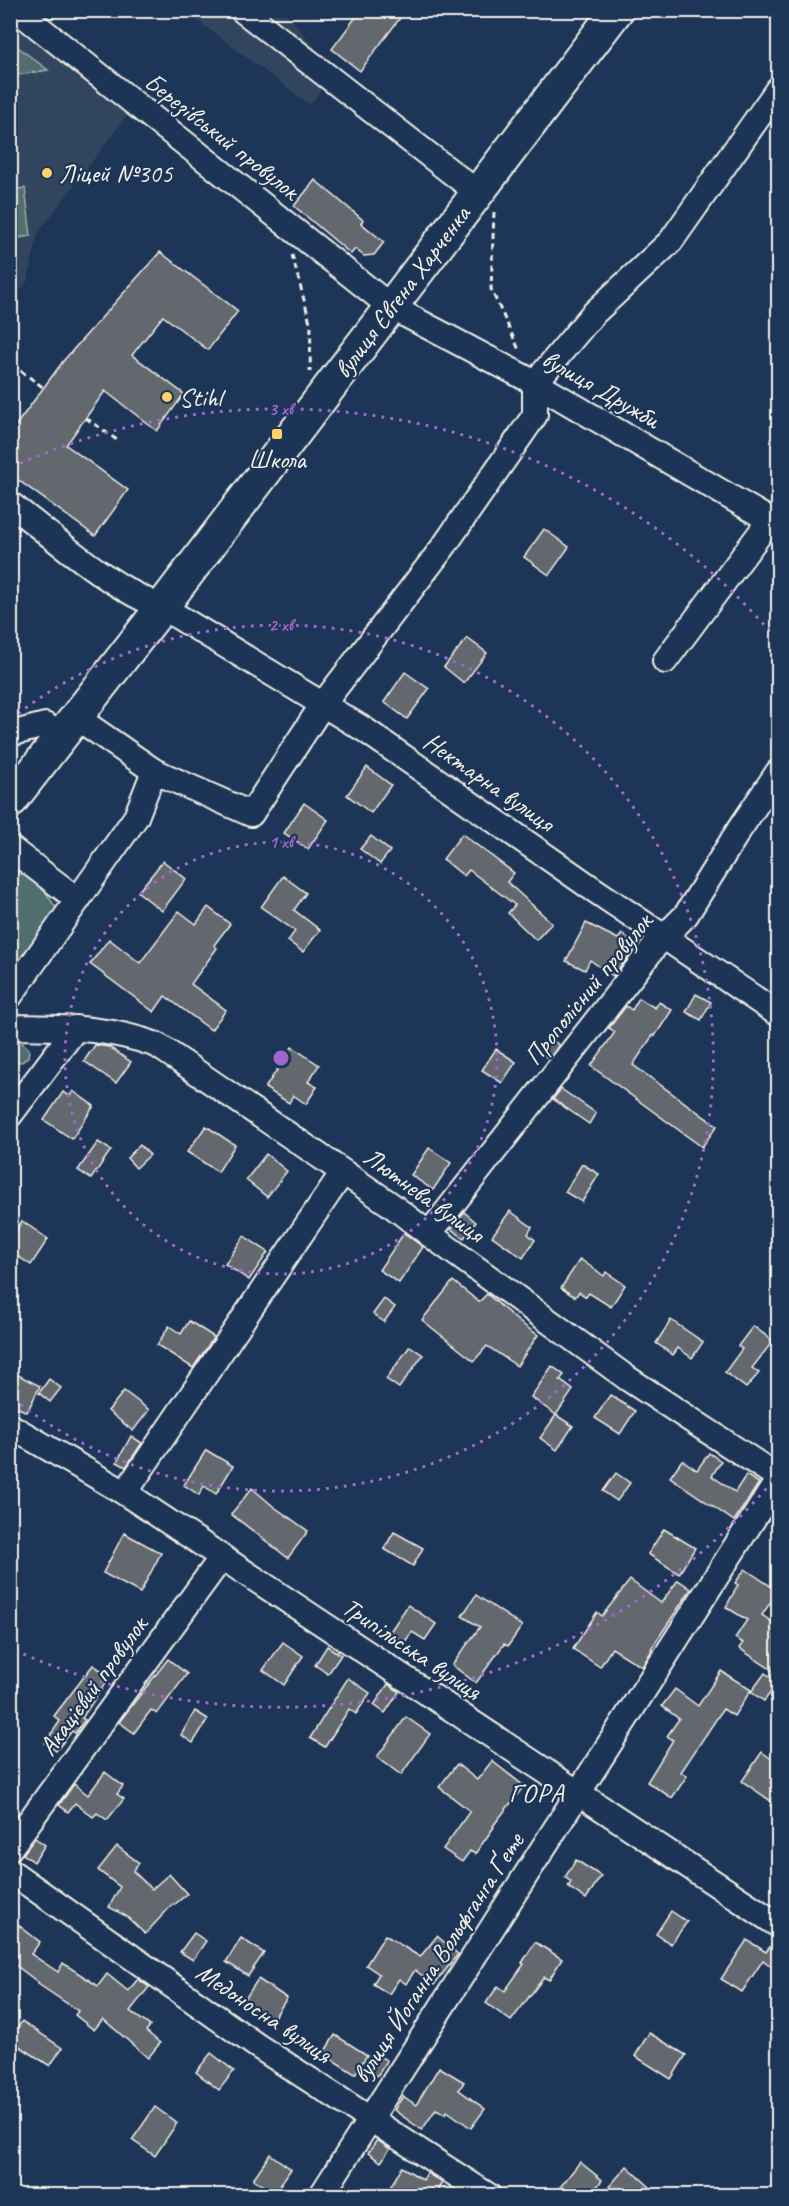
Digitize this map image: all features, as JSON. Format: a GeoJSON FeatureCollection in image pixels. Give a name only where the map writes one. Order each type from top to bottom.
{"type":"FeatureCollection","features":[{"type":"Feature","properties":{"kind":"main road","name":"вулиця Євгена Харченка"},"geometry":{"type":"LineString","coordinates":[[10,802],[391,307],[483,204],[617,10]]}},
{"type":"Feature","properties":{"kind":"street","name":"Березівський провулок"},"geometry":{"type":"LineString","coordinates":[[17,10],[391,307]]}},
{"type":"Feature","properties":{"kind":"street"},"geometry":{"type":"LineString","coordinates":[[242,10],[483,204]]}},
{"type":"Feature","properties":{"kind":"street"},"geometry":{"type":"LineString","coordinates":[[266,10],[308,62]]}},
{"type":"Feature","properties":{"kind":"street"},"geometry":{"type":"LineString","coordinates":[[10,734],[45,725],[69,726],[154,771],[251,814],[323,704],[444,546],[535,415],[535,383],[592,315],[671,241],[778,89]]}},
{"type":"Feature","properties":{"kind":"street","name":"вулиця Дружби"},"geometry":{"type":"LineString","coordinates":[[391,307],[535,383],[774,523]]}},
{"type":"Feature","properties":{"kind":"street","name":"Нектарна вулиця"},"geometry":{"type":"LineString","coordinates":[[10,504],[116,583],[143,599],[162,606],[365,730],[778,1014]]}},
{"type":"Feature","properties":{"kind":"street"},"geometry":{"type":"LineString","coordinates":[[665,660],[774,523]]}},
{"type":"Feature","properties":{"kind":"street"},"geometry":{"type":"LineString","coordinates":[[10,996],[136,817],[154,771]]}},
{"type":"Feature","properties":{"kind":"street","name":"Прополісний провулок"},"geometry":{"type":"LineString","coordinates":[[429,1234],[655,946],[686,915],[778,772]]}},
{"type":"Feature","properties":{"kind":"street"},"geometry":{"type":"LineString","coordinates":[[10,848],[78,900]]}},
{"type":"Feature","properties":{"kind":"street","name":"Лютнева вулиця"},"geometry":{"type":"LineString","coordinates":[[10,1027],[104,1030],[129,1035],[157,1045],[390,1204],[627,1378],[778,1478]]}},
{"type":"Feature","properties":{"kind":"street"},"geometry":{"type":"LineString","coordinates":[[10,1116],[19,1086],[76,1028]]}},
{"type":"Feature","properties":{"kind":"street"},"geometry":{"type":"LineString","coordinates":[[125,1493],[343,1172]]}},
{"type":"Feature","properties":{"kind":"street","name":"Трипільська вулиця"},"geometry":{"type":"LineString","coordinates":[[10,1426],[125,1493],[778,1925]]}},
{"type":"Feature","properties":{"kind":"street","name":"вулиця Йоганна Вольфганга Ґете"},"geometry":{"type":"LineString","coordinates":[[321,2196],[778,1478]]}},
{"type":"Feature","properties":{"kind":"street","name":"Акацієвий провулок"},"geometry":{"type":"LineString","coordinates":[[10,1848],[222,1557]]}},
{"type":"Feature","properties":{"kind":"street","name":"Медоносна вулиця"},"geometry":{"type":"LineString","coordinates":[[10,1871],[256,2045],[489,2196]]}},
{"type":"Feature","properties":{"kind":"path"},"geometry":{"type":"LineString","coordinates":[[483,204],[494,207],[491,289],[535,383]]}},
{"type":"Feature","properties":{"kind":"path"},"geometry":{"type":"LineString","coordinates":[[278,216],[296,266],[311,326],[310,380]]}},
{"type":"Feature","properties":{"kind":"path"},"geometry":{"type":"LineString","coordinates":[[10,370],[21,371],[44,388]]}},
{"type":"Feature","properties":{"kind":"path"},"geometry":{"type":"LineString","coordinates":[[86,418],[117,440]]}},
{"type":"Feature","properties":{"kind":"shaded area"},"geometry":{"type":"Polygon","coordinates":[[[185,11],[284,11],[335,71],[310,105],[185,11]]]}},
{"type":"Feature","properties":{"kind":"shaded area","name":"Ліцей №305"},"geometry":{"type":"Polygon","coordinates":[[[11,22],[129,113],[38,233],[28,280],[11,305],[11,22]]]}},
{"type":"Feature","properties":{"kind":"green space"},"geometry":{"type":"Polygon","coordinates":[[[11,42],[48,70],[11,76],[11,42]]]}},
{"type":"Feature","properties":{"kind":"green space"},"geometry":{"type":"Polygon","coordinates":[[[25,188],[31,236],[11,239],[11,190],[25,188]]]}},
{"type":"Feature","properties":{"kind":"green space"},"geometry":{"type":"Polygon","coordinates":[[[11,863],[44,890],[59,912],[11,982],[11,863]]]}},
{"type":"Feature","properties":{"kind":"green space"},"geometry":{"type":"Polygon","coordinates":[[[11,1039],[18,1039],[29,1049],[28,1057],[22,1062],[11,1061],[11,1039]]]}},
{"type":"Feature","properties":{"kind":"building"},"geometry":{"type":"Polygon","coordinates":[[[361,10],[406,10],[360,71],[332,49],[361,10]]]}},
{"type":"Feature","properties":{"kind":"building"},"geometry":{"type":"Polygon","coordinates":[[[315,180],[363,220],[361,223],[384,242],[374,255],[364,256],[355,249],[351,254],[294,206],[315,180]]]}},
{"type":"Feature","properties":{"kind":"building"},"geometry":{"type":"Polygon","coordinates":[[[160,252],[238,311],[208,350],[163,316],[132,355],[184,394],[157,431],[105,391],[66,445],[128,490],[95,536],[10,474],[10,433],[64,360],[160,252]]]}},
{"type":"Feature","properties":{"kind":"building"},"geometry":{"type":"Polygon","coordinates":[[[544,529],[569,547],[549,575],[524,557],[544,529]]]}},
{"type":"Feature","properties":{"kind":"building"},"geometry":{"type":"Polygon","coordinates":[[[467,638],[487,653],[464,683],[444,667],[467,638]]]}},
{"type":"Feature","properties":{"kind":"building"},"geometry":{"type":"Polygon","coordinates":[[[405,672],[429,689],[407,719],[384,702],[405,672]]]}},
{"type":"Feature","properties":{"kind":"building"},"geometry":{"type":"Polygon","coordinates":[[[367,767],[391,785],[371,813],[347,795],[367,767]]]}},
{"type":"Feature","properties":{"kind":"building"},"geometry":{"type":"Polygon","coordinates":[[[304,803],[328,820],[308,849],[284,833],[304,803]]]}},
{"type":"Feature","properties":{"kind":"building"},"geometry":{"type":"Polygon","coordinates":[[[462,834],[514,873],[507,882],[552,923],[536,940],[508,913],[515,905],[469,870],[464,876],[443,859],[462,834]]]}},
{"type":"Feature","properties":{"kind":"building"},"geometry":{"type":"Polygon","coordinates":[[[371,836],[390,851],[380,864],[360,849],[371,836]]]}},
{"type":"Feature","properties":{"kind":"building"},"geometry":{"type":"Polygon","coordinates":[[[163,861],[186,879],[162,911],[138,892],[163,861]]]}},
{"type":"Feature","properties":{"kind":"building"},"geometry":{"type":"Polygon","coordinates":[[[283,876],[306,893],[294,910],[320,930],[303,952],[288,941],[295,931],[261,907],[283,876]]]}},
{"type":"Feature","properties":{"kind":"building"},"geometry":{"type":"Polygon","coordinates":[[[208,907],[230,924],[214,945],[217,948],[191,984],[226,1010],[211,1030],[165,996],[154,1012],[90,964],[109,939],[140,963],[179,911],[196,924],[208,907]]]}},
{"type":"Feature","properties":{"kind":"building"},"geometry":{"type":"Polygon","coordinates":[[[586,923],[618,939],[622,934],[638,945],[613,976],[590,960],[585,970],[566,961],[586,923]]]}},
{"type":"Feature","properties":{"kind":"building"},"geometry":{"type":"Polygon","coordinates":[[[696,994],[711,1002],[701,1020],[686,1012],[696,994]]]}},
{"type":"Feature","properties":{"kind":"building"},"geometry":{"type":"Polygon","coordinates":[[[639,998],[655,1008],[659,1002],[672,1010],[633,1065],[717,1126],[702,1147],[591,1066],[615,1032],[609,1028],[626,1006],[632,1010],[639,998]]]}},
{"type":"Feature","properties":{"kind":"building"},"geometry":{"type":"Polygon","coordinates":[[[551,1039],[559,1045],[549,1059],[541,1053],[551,1039]]]}},
{"type":"Feature","properties":{"kind":"building"},"geometry":{"type":"Polygon","coordinates":[[[95,1045],[109,1047],[131,1062],[116,1083],[84,1061],[95,1045]]]}},
{"type":"Feature","properties":{"kind":"building"},"geometry":{"type":"Polygon","coordinates":[[[292,1047],[319,1065],[308,1082],[317,1087],[306,1104],[293,1095],[289,1103],[265,1088],[292,1047]]]}},
{"type":"Feature","properties":{"kind":"building"},"geometry":{"type":"Polygon","coordinates":[[[496,1049],[516,1062],[502,1083],[482,1070],[496,1049]]]}},
{"type":"Feature","properties":{"kind":"building"},"geometry":{"type":"Polygon","coordinates":[[[561,1089],[596,1113],[589,1124],[553,1099],[561,1089]]]}},
{"type":"Feature","properties":{"kind":"building"},"geometry":{"type":"Polygon","coordinates":[[[73,1091],[94,1106],[72,1139],[44,1120],[63,1092],[70,1096],[73,1091]]]}},
{"type":"Feature","properties":{"kind":"building"},"geometry":{"type":"Polygon","coordinates":[[[206,1126],[235,1145],[218,1172],[187,1152],[206,1126]]]}},
{"type":"Feature","properties":{"kind":"building"},"geometry":{"type":"Polygon","coordinates":[[[98,1142],[111,1150],[91,1179],[78,1170],[98,1142]]]}},
{"type":"Feature","properties":{"kind":"building"},"geometry":{"type":"Polygon","coordinates":[[[140,1145],[150,1155],[136,1168],[127,1158],[140,1145]]]}},
{"type":"Feature","properties":{"kind":"building"},"geometry":{"type":"Polygon","coordinates":[[[429,1148],[451,1163],[433,1190],[411,1175],[429,1148]]]}},
{"type":"Feature","properties":{"kind":"building"},"geometry":{"type":"Polygon","coordinates":[[[266,1154],[287,1171],[267,1197],[246,1180],[266,1154]]]}},
{"type":"Feature","properties":{"kind":"building"},"geometry":{"type":"Polygon","coordinates":[[[582,1164],[599,1174],[582,1202],[565,1192],[582,1164]]]}},
{"type":"Feature","properties":{"kind":"building"},"geometry":{"type":"Polygon","coordinates":[[[510,1211],[532,1227],[528,1234],[535,1240],[523,1258],[492,1236],[510,1211]]]}},
{"type":"Feature","properties":{"kind":"building"},"geometry":{"type":"Polygon","coordinates":[[[464,1212],[476,1222],[464,1238],[451,1229],[464,1212]]]}},
{"type":"Feature","properties":{"kind":"building"},"geometry":{"type":"Polygon","coordinates":[[[22,1221],[48,1239],[31,1265],[10,1251],[10,1239],[22,1221]]]}},
{"type":"Feature","properties":{"kind":"building"},"geometry":{"type":"Polygon","coordinates":[[[404,1233],[423,1247],[399,1283],[379,1270],[404,1233]]]}},
{"type":"Feature","properties":{"kind":"building"},"geometry":{"type":"Polygon","coordinates":[[[244,1236],[268,1252],[249,1280],[225,1264],[244,1236]]]}},
{"type":"Feature","properties":{"kind":"building"},"geometry":{"type":"Polygon","coordinates":[[[580,1259],[604,1276],[606,1272],[625,1285],[611,1307],[589,1293],[586,1297],[579,1292],[575,1297],[561,1288],[580,1259]]]}},
{"type":"Feature","properties":{"kind":"building"},"geometry":{"type":"Polygon","coordinates":[[[453,1281],[479,1302],[487,1294],[538,1335],[517,1366],[487,1346],[474,1361],[422,1320],[453,1281]]]}},
{"type":"Feature","properties":{"kind":"building"},"geometry":{"type":"Polygon","coordinates":[[[384,1299],[395,1307],[384,1322],[373,1314],[384,1299]]]}},
{"type":"Feature","properties":{"kind":"building"},"geometry":{"type":"Polygon","coordinates":[[[671,1320],[703,1342],[692,1358],[678,1348],[673,1355],[656,1343],[671,1320]]]}},
{"type":"Feature","properties":{"kind":"building"},"geometry":{"type":"Polygon","coordinates":[[[189,1321],[214,1337],[193,1368],[157,1345],[169,1326],[181,1334],[189,1321]]]}},
{"type":"Feature","properties":{"kind":"building"},"geometry":{"type":"Polygon","coordinates":[[[753,1326],[773,1341],[752,1368],[759,1373],[746,1388],[725,1372],[742,1349],[738,1346],[753,1326]]]}},
{"type":"Feature","properties":{"kind":"building"},"geometry":{"type":"Polygon","coordinates":[[[410,1346],[423,1355],[399,1388],[386,1379],[410,1346]]]}},
{"type":"Feature","properties":{"kind":"building"},"geometry":{"type":"Polygon","coordinates":[[[552,1366],[564,1375],[560,1380],[573,1390],[556,1415],[531,1397],[552,1366]]]}},
{"type":"Feature","properties":{"kind":"building"},"geometry":{"type":"Polygon","coordinates":[[[10,1371],[40,1386],[27,1412],[10,1404],[10,1371]]]}},
{"type":"Feature","properties":{"kind":"building"},"geometry":{"type":"Polygon","coordinates":[[[49,1379],[61,1388],[50,1402],[39,1393],[49,1379]]]}},
{"type":"Feature","properties":{"kind":"building"},"geometry":{"type":"Polygon","coordinates":[[[124,1391],[149,1410],[133,1431],[108,1411],[124,1391]]]}},
{"type":"Feature","properties":{"kind":"building"},"geometry":{"type":"Polygon","coordinates":[[[610,1395],[635,1411],[620,1434],[595,1418],[610,1395]]]}},
{"type":"Feature","properties":{"kind":"building"},"geometry":{"type":"Polygon","coordinates":[[[556,1415],[573,1426],[557,1450],[540,1438],[556,1415]]]}},
{"type":"Feature","properties":{"kind":"building"},"geometry":{"type":"Polygon","coordinates":[[[131,1436],[142,1443],[126,1467],[117,1462],[131,1436]]]}},
{"type":"Feature","properties":{"kind":"building"},"geometry":{"type":"Polygon","coordinates":[[[206,1450],[233,1466],[216,1494],[204,1486],[199,1495],[184,1485],[206,1450]]]}},
{"type":"Feature","properties":{"kind":"building"},"geometry":{"type":"Polygon","coordinates":[[[709,1453],[721,1461],[712,1476],[735,1492],[746,1475],[759,1483],[734,1521],[670,1477],[682,1460],[697,1470],[709,1453]]]}},
{"type":"Feature","properties":{"kind":"building"},"geometry":{"type":"Polygon","coordinates":[[[616,1473],[630,1483],[617,1501],[603,1491],[616,1473]]]}},
{"type":"Feature","properties":{"kind":"building"},"geometry":{"type":"Polygon","coordinates":[[[252,1488],[308,1531],[288,1558],[231,1514],[252,1488]]]}},
{"type":"Feature","properties":{"kind":"building"},"geometry":{"type":"Polygon","coordinates":[[[664,1529],[695,1548],[679,1574],[648,1554],[664,1529]]]}},
{"type":"Feature","properties":{"kind":"building"},"geometry":{"type":"Polygon","coordinates":[[[394,1532],[423,1548],[413,1566],[384,1549],[394,1532]]]}},
{"type":"Feature","properties":{"kind":"building"},"geometry":{"type":"Polygon","coordinates":[[[124,1533],[161,1553],[140,1593],[103,1573],[124,1533]]]}},
{"type":"Feature","properties":{"kind":"building"},"geometry":{"type":"Polygon","coordinates":[[[745,1569],[778,1591],[762,1615],[778,1626],[778,1674],[739,1648],[743,1643],[735,1638],[747,1620],[726,1607],[738,1585],[735,1583],[745,1569]]]}},
{"type":"Feature","properties":{"kind":"building"},"geometry":{"type":"Polygon","coordinates":[[[630,1580],[661,1603],[678,1580],[691,1589],[651,1649],[642,1667],[612,1648],[600,1667],[573,1649],[597,1612],[602,1616],[630,1580]]]}},
{"type":"Feature","properties":{"kind":"building"},"geometry":{"type":"Polygon","coordinates":[[[476,1595],[522,1626],[508,1646],[504,1644],[476,1683],[452,1665],[480,1627],[462,1616],[476,1595]]]}},
{"type":"Feature","properties":{"kind":"building"},"geometry":{"type":"Polygon","coordinates":[[[408,1605],[436,1624],[425,1640],[412,1632],[404,1643],[389,1633],[408,1605]]]}},
{"type":"Feature","properties":{"kind":"building"},"geometry":{"type":"Polygon","coordinates":[[[283,1642],[303,1656],[284,1685],[263,1670],[283,1642]]]}},
{"type":"Feature","properties":{"kind":"building"},"geometry":{"type":"Polygon","coordinates":[[[327,1646],[341,1655],[328,1674],[315,1665],[327,1646]]]}},
{"type":"Feature","properties":{"kind":"building"},"geometry":{"type":"Polygon","coordinates":[[[168,1659],[187,1674],[157,1714],[151,1710],[134,1733],[119,1722],[168,1659]]]}},
{"type":"Feature","properties":{"kind":"building"},"geometry":{"type":"Polygon","coordinates":[[[93,1665],[110,1676],[82,1718],[85,1720],[75,1733],[72,1731],[56,1751],[45,1743],[60,1721],[54,1716],[93,1665]]]}},
{"type":"Feature","properties":{"kind":"building"},"geometry":{"type":"Polygon","coordinates":[[[721,1671],[751,1690],[734,1716],[723,1709],[681,1772],[687,1776],[672,1798],[647,1782],[673,1740],[667,1736],[679,1719],[662,1706],[675,1689],[698,1706],[721,1671]]]}},
{"type":"Feature","properties":{"kind":"building"},"geometry":{"type":"Polygon","coordinates":[[[765,1673],[778,1683],[764,1701],[751,1692],[765,1673]]]}},
{"type":"Feature","properties":{"kind":"building"},"geometry":{"type":"Polygon","coordinates":[[[348,1678],[370,1693],[356,1714],[349,1709],[325,1747],[310,1738],[348,1678]]]}},
{"type":"Feature","properties":{"kind":"building"},"geometry":{"type":"Polygon","coordinates":[[[388,1684],[399,1692],[385,1713],[374,1705],[388,1684]]]}},
{"type":"Feature","properties":{"kind":"building"},"geometry":{"type":"Polygon","coordinates":[[[195,1711],[208,1719],[193,1743],[181,1735],[195,1711]]]}},
{"type":"Feature","properties":{"kind":"building"},"geometry":{"type":"Polygon","coordinates":[[[406,1717],[430,1734],[401,1775],[377,1757],[406,1717]]]}},
{"type":"Feature","properties":{"kind":"building"},"geometry":{"type":"Polygon","coordinates":[[[762,1752],[778,1764],[778,1806],[742,1781],[762,1752]]]}},
{"type":"Feature","properties":{"kind":"building"},"geometry":{"type":"Polygon","coordinates":[[[492,1761],[524,1786],[475,1854],[470,1851],[462,1862],[443,1849],[470,1811],[439,1787],[457,1764],[477,1780],[492,1761]]]}},
{"type":"Feature","properties":{"kind":"building"},"geometry":{"type":"Polygon","coordinates":[[[105,1772],[123,1786],[117,1794],[124,1799],[107,1820],[97,1813],[93,1817],[75,1803],[68,1812],[59,1805],[74,1784],[88,1795],[105,1772]]]}},
{"type":"Feature","properties":{"kind":"building"},"geometry":{"type":"Polygon","coordinates":[[[35,1838],[45,1845],[34,1862],[23,1854],[35,1838]]]}},
{"type":"Feature","properties":{"kind":"building"},"geometry":{"type":"Polygon","coordinates":[[[117,1846],[139,1863],[133,1871],[152,1889],[169,1874],[187,1894],[173,1904],[145,1934],[126,1916],[109,1907],[120,1887],[98,1870],[117,1846]]]}},
{"type":"Feature","properties":{"kind":"building"},"geometry":{"type":"Polygon","coordinates":[[[576,1860],[601,1876],[586,1899],[568,1887],[571,1882],[565,1877],[576,1860]]]}},
{"type":"Feature","properties":{"kind":"building"},"geometry":{"type":"Polygon","coordinates":[[[671,1911],[687,1922],[671,1944],[656,1934],[671,1911]]]}},
{"type":"Feature","properties":{"kind":"building"},"geometry":{"type":"Polygon","coordinates":[[[17,1924],[40,1942],[31,1954],[58,1972],[63,1963],[98,1986],[107,1974],[128,1991],[138,1979],[149,1987],[130,2011],[150,2026],[146,2031],[160,2043],[148,2058],[103,2019],[94,2030],[75,2015],[78,2011],[38,1984],[10,1961],[10,1932],[17,1924]]]}},
{"type":"Feature","properties":{"kind":"building"},"geometry":{"type":"Polygon","coordinates":[[[194,1933],[206,1941],[193,1960],[180,1952],[194,1933]]]}},
{"type":"Feature","properties":{"kind":"building"},"geometry":{"type":"Polygon","coordinates":[[[385,1935],[420,1957],[437,1936],[458,1954],[434,1985],[415,1970],[406,1984],[399,1979],[389,1994],[373,1984],[379,1974],[366,1965],[385,1935]]]}},
{"type":"Feature","properties":{"kind":"building"},"geometry":{"type":"Polygon","coordinates":[[[241,1938],[264,1953],[248,1976],[226,1962],[241,1938]]]}},
{"type":"Feature","properties":{"kind":"building"},"geometry":{"type":"Polygon","coordinates":[[[778,1939],[778,1958],[772,1967],[763,1960],[742,1992],[721,1979],[747,1940],[766,1952],[778,1939]]]}},
{"type":"Feature","properties":{"kind":"building"},"geometry":{"type":"Polygon","coordinates":[[[535,1942],[562,1959],[549,1980],[544,1977],[511,2021],[486,2003],[498,1986],[505,1991],[524,1964],[522,1963],[535,1942]]]}},
{"type":"Feature","properties":{"kind":"building"},"geometry":{"type":"Polygon","coordinates":[[[258,1979],[287,1998],[272,2021],[243,2002],[258,1979]]]}},
{"type":"Feature","properties":{"kind":"building"},"geometry":{"type":"Polygon","coordinates":[[[22,2021],[62,2048],[50,2066],[10,2040],[22,2021]]]}},
{"type":"Feature","properties":{"kind":"building"},"geometry":{"type":"Polygon","coordinates":[[[649,2033],[686,2055],[671,2079],[635,2056],[649,2033]]]}},
{"type":"Feature","properties":{"kind":"building"},"geometry":{"type":"Polygon","coordinates":[[[335,2035],[367,2055],[355,2074],[323,2054],[335,2035]]]}},
{"type":"Feature","properties":{"kind":"building"},"geometry":{"type":"Polygon","coordinates":[[[374,2052],[387,2061],[377,2076],[364,2068],[374,2052]]]}},
{"type":"Feature","properties":{"kind":"building"},"geometry":{"type":"Polygon","coordinates":[[[211,2053],[234,2071],[219,2090],[196,2072],[211,2053]]]}},
{"type":"Feature","properties":{"kind":"building"},"geometry":{"type":"Polygon","coordinates":[[[439,2067],[464,2082],[459,2090],[485,2109],[471,2128],[447,2111],[445,2114],[436,2109],[422,2130],[394,2110],[403,2096],[416,2105],[439,2067]]]}},
{"type":"Feature","properties":{"kind":"building"},"geometry":{"type":"Polygon","coordinates":[[[155,2107],[177,2123],[155,2156],[132,2140],[155,2107]]]}},
{"type":"Feature","properties":{"kind":"building"},"geometry":{"type":"Polygon","coordinates":[[[377,2140],[390,2149],[381,2162],[368,2153],[377,2140]]]}},
{"type":"Feature","properties":{"kind":"building"},"geometry":{"type":"Polygon","coordinates":[[[270,2154],[291,2169],[274,2194],[253,2179],[270,2154]]]}},
{"type":"Feature","properties":{"kind":"building"},"geometry":{"type":"Polygon","coordinates":[[[580,2162],[602,2180],[590,2196],[553,2196],[580,2162]]]}},
{"type":"Feature","properties":{"kind":"building"},"geometry":{"type":"Polygon","coordinates":[[[627,2166],[650,2187],[642,2196],[601,2196],[627,2166]]]}},
{"type":"Feature","properties":{"kind":"building"},"geometry":{"type":"Polygon","coordinates":[[[402,2167],[423,2180],[427,2173],[442,2183],[438,2189],[449,2196],[385,2196],[402,2167]]]}},
{"type":"Feature","properties":{"kind":"place","name":"Ліцей №305"},"geometry":{"type":"Point","coordinates":[47,173]}},
{"type":"Feature","properties":{"kind":"place","name":"Stihl"},"geometry":{"type":"Point","coordinates":[167,397]}},
{"type":"Feature","properties":{"kind":"place","name":"Школа"},"geometry":{"type":"Point","coordinates":[277,434]}},
{"type":"Feature","properties":{"kind":"district","name":"ГОРА"},"geometry":{"type":"Point","coordinates":[537,1793]}}]}
